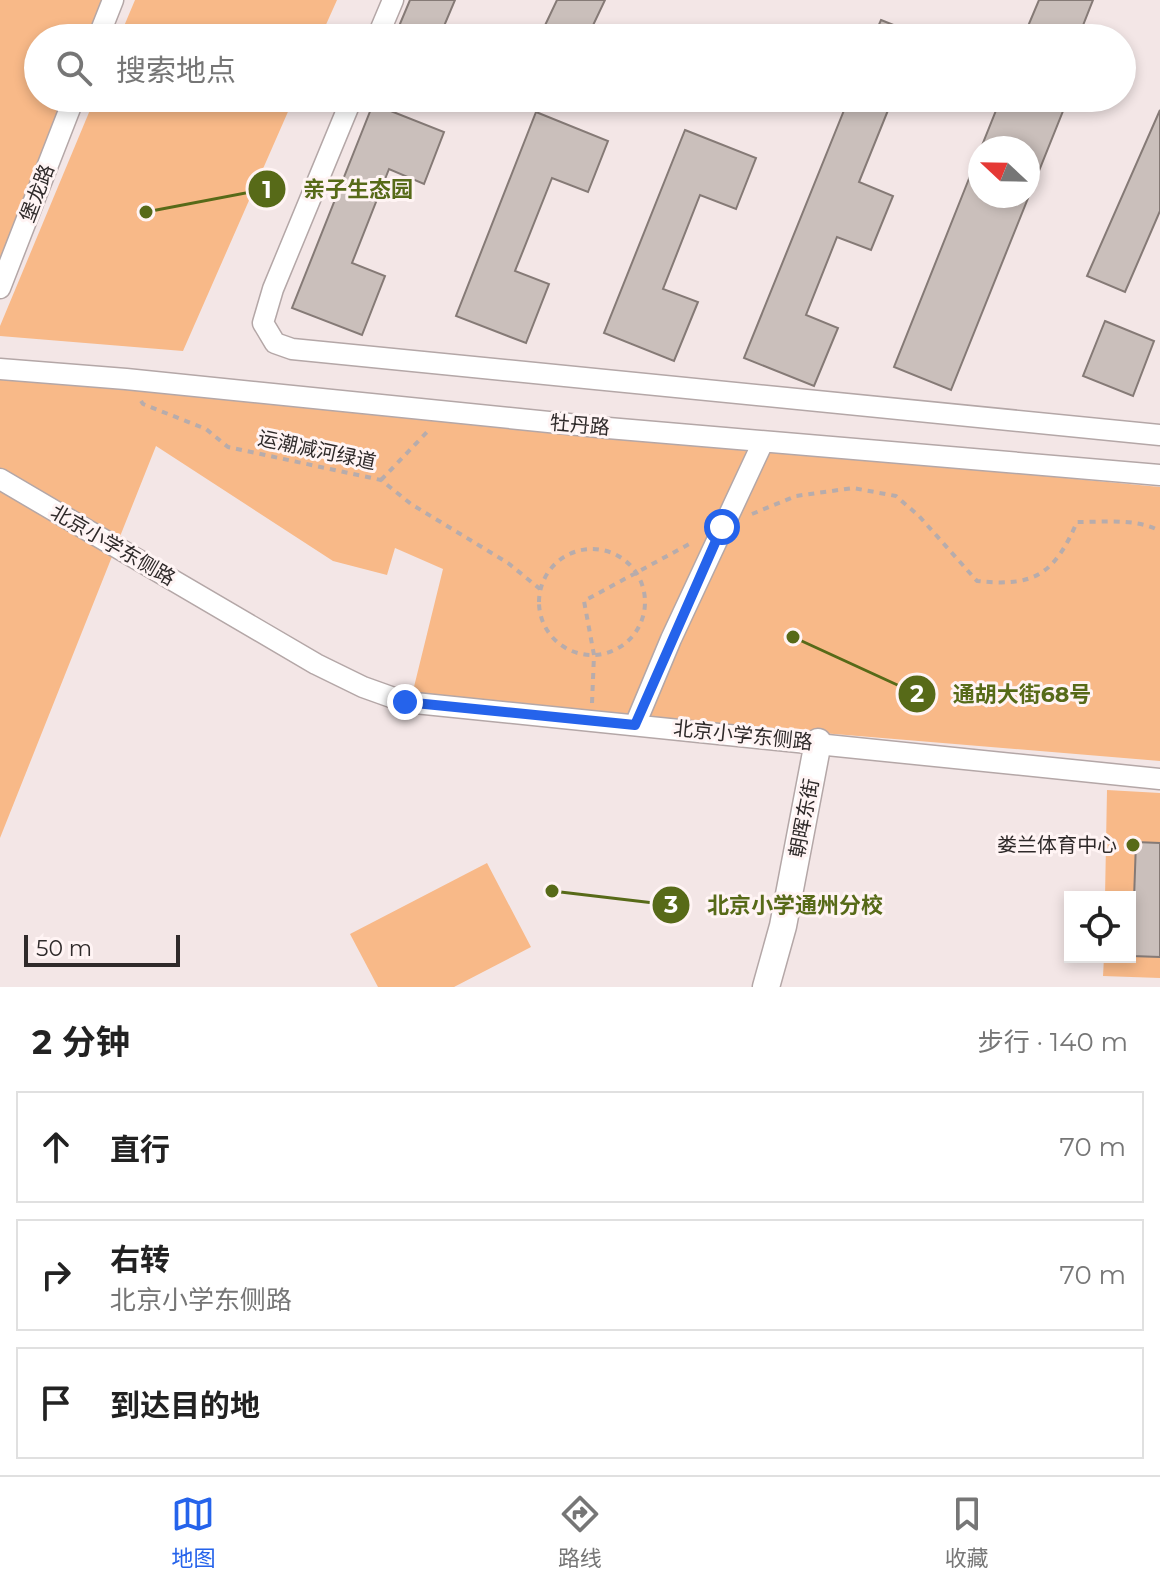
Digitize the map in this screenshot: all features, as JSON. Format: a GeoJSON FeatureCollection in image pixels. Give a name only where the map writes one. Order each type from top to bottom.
{"type":"FeatureCollection","features":[{"type":"Feature","properties":{"kind":"street"},"geometry":{"type":"LineString","coordinates":[[104,24],[113,0]]}},
{"type":"Feature","properties":{"kind":"street"},"geometry":{"type":"LineString","coordinates":[[383,24],[393,0]]}},
{"type":"Feature","properties":{"kind":"street","name":"堡龙路"},"geometry":{"type":"LineString","coordinates":[[0,288],[69,112]]}},
{"type":"Feature","properties":{"kind":"street"},"geometry":{"type":"LineString","coordinates":[[346,112],[273,289],[263,323],[275,343],[292,349],[1160,435]]}},
{"type":"Feature","properties":{"kind":"street","name":"牡丹路"},"geometry":{"type":"LineString","coordinates":[[0,369],[126,379],[445,413],[1160,475]]}},
{"type":"Feature","properties":{"kind":"street"},"geometry":{"type":"LineString","coordinates":[[635,725],[763,442]]}},
{"type":"Feature","properties":{"kind":"street","name":"北京小学东侧路"},"geometry":{"type":"LineString","coordinates":[[0,479],[316,664],[363,687],[405,702],[1160,779]]}},
{"type":"Feature","properties":{"kind":"street","name":"朝晖东街"},"geometry":{"type":"LineString","coordinates":[[766,987],[783,926],[818,742]]}},
{"type":"Feature","properties":{"kind":"path","name":"运潮减河绿道"},"geometry":{"type":"LineString","coordinates":[[126,379],[143,404],[206,429],[228,447],[381,480],[411,504],[508,563],[540,589]]}},
{"type":"Feature","properties":{"kind":"path"},"geometry":{"type":"LineString","coordinates":[[381,480],[445,413]]}},
{"type":"Feature","properties":{"kind":"path"},"geometry":{"type":"LineString","coordinates":[[591,721],[594,655],[584,601],[722,527],[796,496],[853,488],[896,496],[919,516],[977,581],[1007,584],[1042,574],[1065,550],[1077,522],[1125,522],[1160,531]]}},
{"type":"Feature","properties":{"kind":"path"},"geometry":{"type":"LineString","coordinates":[[592,548],[609,551],[625,559],[637,572],[644,588],[646,606],[632,638],[618,649],[594,655],[566,649],[552,639],[538,607],[546,573],[559,559],[574,551],[592,548]]}},
{"type":"Feature","properties":{"kind":"shaded area"},"geometry":{"type":"Polygon","coordinates":[[[0,0],[110,0],[100,24],[24,24],[24,112],[63,112],[0,265],[0,0]]]}},
{"type":"Feature","properties":{"kind":"shaded area"},"geometry":{"type":"Polygon","coordinates":[[[135,0],[337,0],[326,24],[125,24],[135,0]]]}},
{"type":"Feature","properties":{"kind":"shaded area"},"geometry":{"type":"Polygon","coordinates":[[[89,112],[288,112],[183,351],[0,336],[0,326],[89,112]]]}},
{"type":"Feature","properties":{"kind":"shaded area"},"geometry":{"type":"Polygon","coordinates":[[[0,377],[1160,487],[1160,761],[411,699],[443,569],[395,548],[387,575],[333,561],[156,446],[0,838],[0,377]]]}},
{"type":"Feature","properties":{"kind":"shaded area","name":"娄兰体育中心"},"geometry":{"type":"Polygon","coordinates":[[[1107,790],[1160,793],[1160,978],[1103,976],[1104,963],[1136,963],[1136,891],[1105,891],[1107,790]]]}},
{"type":"Feature","properties":{"kind":"shaded area"},"geometry":{"type":"Polygon","coordinates":[[[487,863],[531,947],[454,987],[378,987],[350,934],[487,863]]]}},
{"type":"Feature","properties":{"kind":"building"},"geometry":{"type":"Polygon","coordinates":[[[410,0],[455,0],[445,24],[400,24],[410,0]]]}},
{"type":"Feature","properties":{"kind":"building"},"geometry":{"type":"Polygon","coordinates":[[[557,0],[605,0],[594,24],[546,24],[557,0]]]}},
{"type":"Feature","properties":{"kind":"building"},"geometry":{"type":"Polygon","coordinates":[[[1039,0],[1093,0],[1084,24],[1029,24],[1039,0]]]}},
{"type":"Feature","properties":{"kind":"building"},"geometry":{"type":"Polygon","coordinates":[[[1160,110],[1160,211],[1125,292],[1087,276],[1160,110]]]}},
{"type":"Feature","properties":{"kind":"building"},"geometry":{"type":"Polygon","coordinates":[[[370,112],[393,112],[444,132],[424,184],[389,169],[352,263],[385,276],[362,335],[292,308],[370,112]]]}},
{"type":"Feature","properties":{"kind":"building"},"geometry":{"type":"Polygon","coordinates":[[[536,112],[608,141],[588,192],[552,178],[515,271],[549,284],[526,343],[456,316],[536,112]]]}},
{"type":"Feature","properties":{"kind":"building"},"geometry":{"type":"Polygon","coordinates":[[[843,112],[887,112],[859,182],[893,196],[871,250],[837,237],[806,315],[838,328],[814,386],[744,358],[843,112]]]}},
{"type":"Feature","properties":{"kind":"building"},"geometry":{"type":"Polygon","coordinates":[[[995,112],[1063,112],[1040,168],[1040,136],[986,136],[995,112]]]}},
{"type":"Feature","properties":{"kind":"building"},"geometry":{"type":"Polygon","coordinates":[[[685,130],[756,158],[736,209],[700,195],[663,289],[698,302],[674,361],[604,333],[685,130]]]}},
{"type":"Feature","properties":{"kind":"building"},"geometry":{"type":"Polygon","coordinates":[[[968,181],[968,208],[1024,208],[951,390],[894,367],[968,181]]]}},
{"type":"Feature","properties":{"kind":"building"},"geometry":{"type":"Polygon","coordinates":[[[1105,321],[1154,341],[1133,396],[1083,376],[1105,321]]]}},
{"type":"Feature","properties":{"kind":"building","name":"娄兰体育中心"},"geometry":{"type":"Polygon","coordinates":[[[1136,842],[1160,843],[1160,957],[1136,956],[1136,842]]]}},
{"type":"Feature","properties":{"kind":"place","name":"亲子生态园"},"geometry":{"type":"Point","coordinates":[146,212]}},
{"type":"Feature","properties":{"kind":"place","name":"通胡大街68号"},"geometry":{"type":"Point","coordinates":[793,637]}},
{"type":"Feature","properties":{"kind":"place","name":"娄兰体育中心"},"geometry":{"type":"Point","coordinates":[1133,845]}},
{"type":"Feature","properties":{"kind":"place","name":"北京小学通州分校"},"geometry":{"type":"Point","coordinates":[552,891]}},
{"type":"Feature","properties":{"kind":"route"},"geometry":{"type":"LineString","coordinates":[[405,702],[635,725],[722,527]]}}]}
